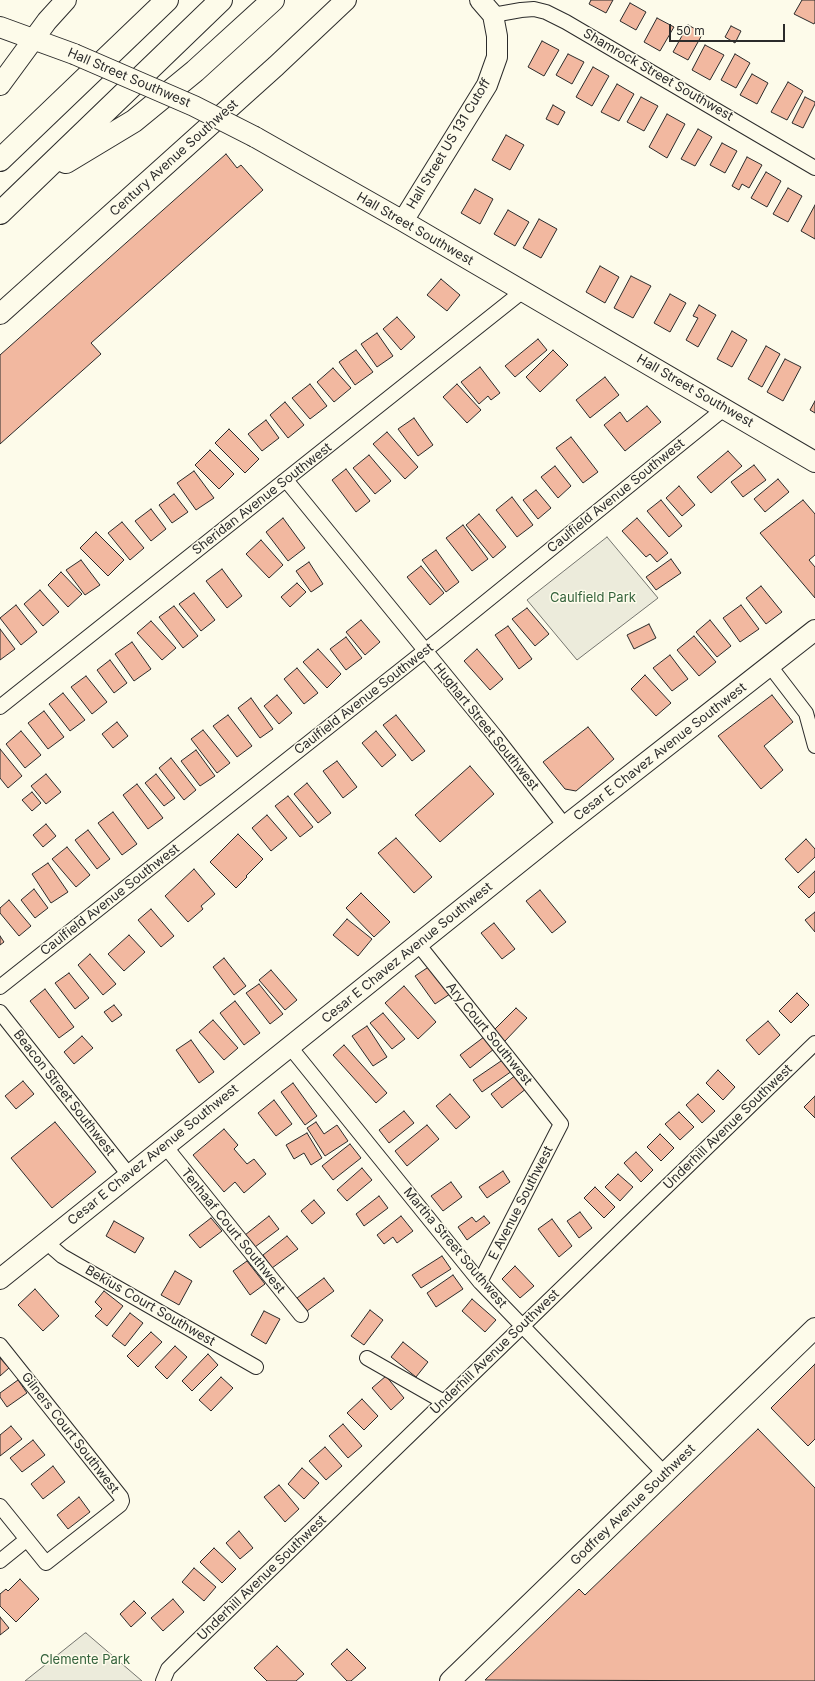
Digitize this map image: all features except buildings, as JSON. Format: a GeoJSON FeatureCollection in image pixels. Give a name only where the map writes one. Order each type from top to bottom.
{"type":"FeatureCollection","features":[{"type":"Feature","properties":{"kind":"highway"},"geometry":{"type":"LineString","coordinates":[[0,160],[167,0]]}},
{"type":"Feature","properties":{"kind":"highway"},"geometry":{"type":"LineString","coordinates":[[0,213],[221,0]]}},
{"type":"Feature","properties":{"kind":"highway"},"geometry":{"type":"LineString","coordinates":[[33,182],[134,121],[195,71],[273,0]]}},
{"type":"Feature","properties":{"kind":"main road"},"geometry":{"type":"LineString","coordinates":[[0,85],[47,21],[66,0]]}},
{"type":"Feature","properties":{"kind":"main road","name":"Century Avenue Southwest"},"geometry":{"type":"LineString","coordinates":[[0,314],[259,82],[346,0]]}},
{"type":"Feature","properties":{"kind":"main road"},"geometry":{"type":"LineString","coordinates":[[480,0],[493,15]]}},
{"type":"Feature","properties":{"kind":"main road","name":"Hall Street US 131 Cutoff"},"geometry":{"type":"LineString","coordinates":[[403,221],[487,85],[497,57],[497,36],[493,15]]}},
{"type":"Feature","properties":{"kind":"main road","name":"Hall Street Southwest"},"geometry":{"type":"LineString","coordinates":[[0,27],[74,54],[168,94],[255,137],[403,221],[815,462]]}},
{"type":"Feature","properties":{"kind":"main road","name":"Cesar E Chavez Avenue Southwest"},"geometry":{"type":"LineString","coordinates":[[0,1279],[565,826],[815,630]]}},
{"type":"Feature","properties":{"kind":"main road","name":"Godfrey Avenue Southwest"},"geometry":{"type":"LineString","coordinates":[[450,1681],[815,1328]]}},
{"type":"Feature","properties":{"kind":"street","name":"Shamrock Street Southwest"},"geometry":{"type":"LineString","coordinates":[[493,15],[522,10],[546,12],[566,22],[815,168]]}},
{"type":"Feature","properties":{"kind":"street","name":"Sheridan Avenue Southwest"},"geometry":{"type":"LineString","coordinates":[[0,707],[523,291]]}},
{"type":"Feature","properties":{"kind":"street","name":"Caulfield Avenue Southwest"},"geometry":{"type":"LineString","coordinates":[[0,987],[425,651],[725,408]]}},
{"type":"Feature","properties":{"kind":"street","name":"Hughart Street Southwest"},"geometry":{"type":"LineString","coordinates":[[286,480],[495,736],[565,826]]}},
{"type":"Feature","properties":{"kind":"street"},"geometry":{"type":"LineString","coordinates":[[770,666],[806,713],[815,746]]}},
{"type":"Feature","properties":{"kind":"street","name":"Ary Court Southwest"},"geometry":{"type":"LineString","coordinates":[[418,944],[561,1124]]}},
{"type":"Feature","properties":{"kind":"street","name":"Beacon Street Southwest"},"geometry":{"type":"LineString","coordinates":[[0,1012],[129,1175]]}},
{"type":"Feature","properties":{"kind":"street","name":"Underhill Avenue Southwest"},"geometry":{"type":"LineString","coordinates":[[163,1681],[168,1669],[175,1662],[815,1043]]}},
{"type":"Feature","properties":{"kind":"street","name":"Martha Street Southwest"},"geometry":{"type":"LineString","coordinates":[[290,1047],[480,1282],[665,1474]]}},
{"type":"Feature","properties":{"kind":"street","name":"E Avenue Southwest"},"geometry":{"type":"LineString","coordinates":[[480,1282],[561,1124]]}},
{"type":"Feature","properties":{"kind":"street","name":"Tenhaaf Court Southwest"},"geometry":{"type":"LineString","coordinates":[[165,1146],[302,1315]]}},
{"type":"Feature","properties":{"kind":"street","name":"Bekius Court Southwest"},"geometry":{"type":"LineString","coordinates":[[47,1240],[62,1256],[256,1367]]}},
{"type":"Feature","properties":{"kind":"street","name":"Gilners Court Southwest"},"geometry":{"type":"LineString","coordinates":[[0,1345],[122,1501],[120,1505],[46,1564],[26,1540]]}},
{"type":"Feature","properties":{"kind":"street"},"geometry":{"type":"LineString","coordinates":[[367,1358],[444,1402]]}},
{"type":"Feature","properties":{"kind":"street"},"geometry":{"type":"LineString","coordinates":[[0,1506],[26,1540],[0,1561]]}},
{"type":"Feature","properties":{"kind":"green space","name":"Caulfield Park"},"geometry":{"type":"Polygon","coordinates":[[[607,537],[658,598],[577,660],[527,600],[607,537]]]}},
{"type":"Feature","properties":{"kind":"green space","name":"Clemente Park"},"geometry":{"type":"Polygon","coordinates":[[[85,1633],[142,1681],[25,1681],[85,1633]]]}}]}
